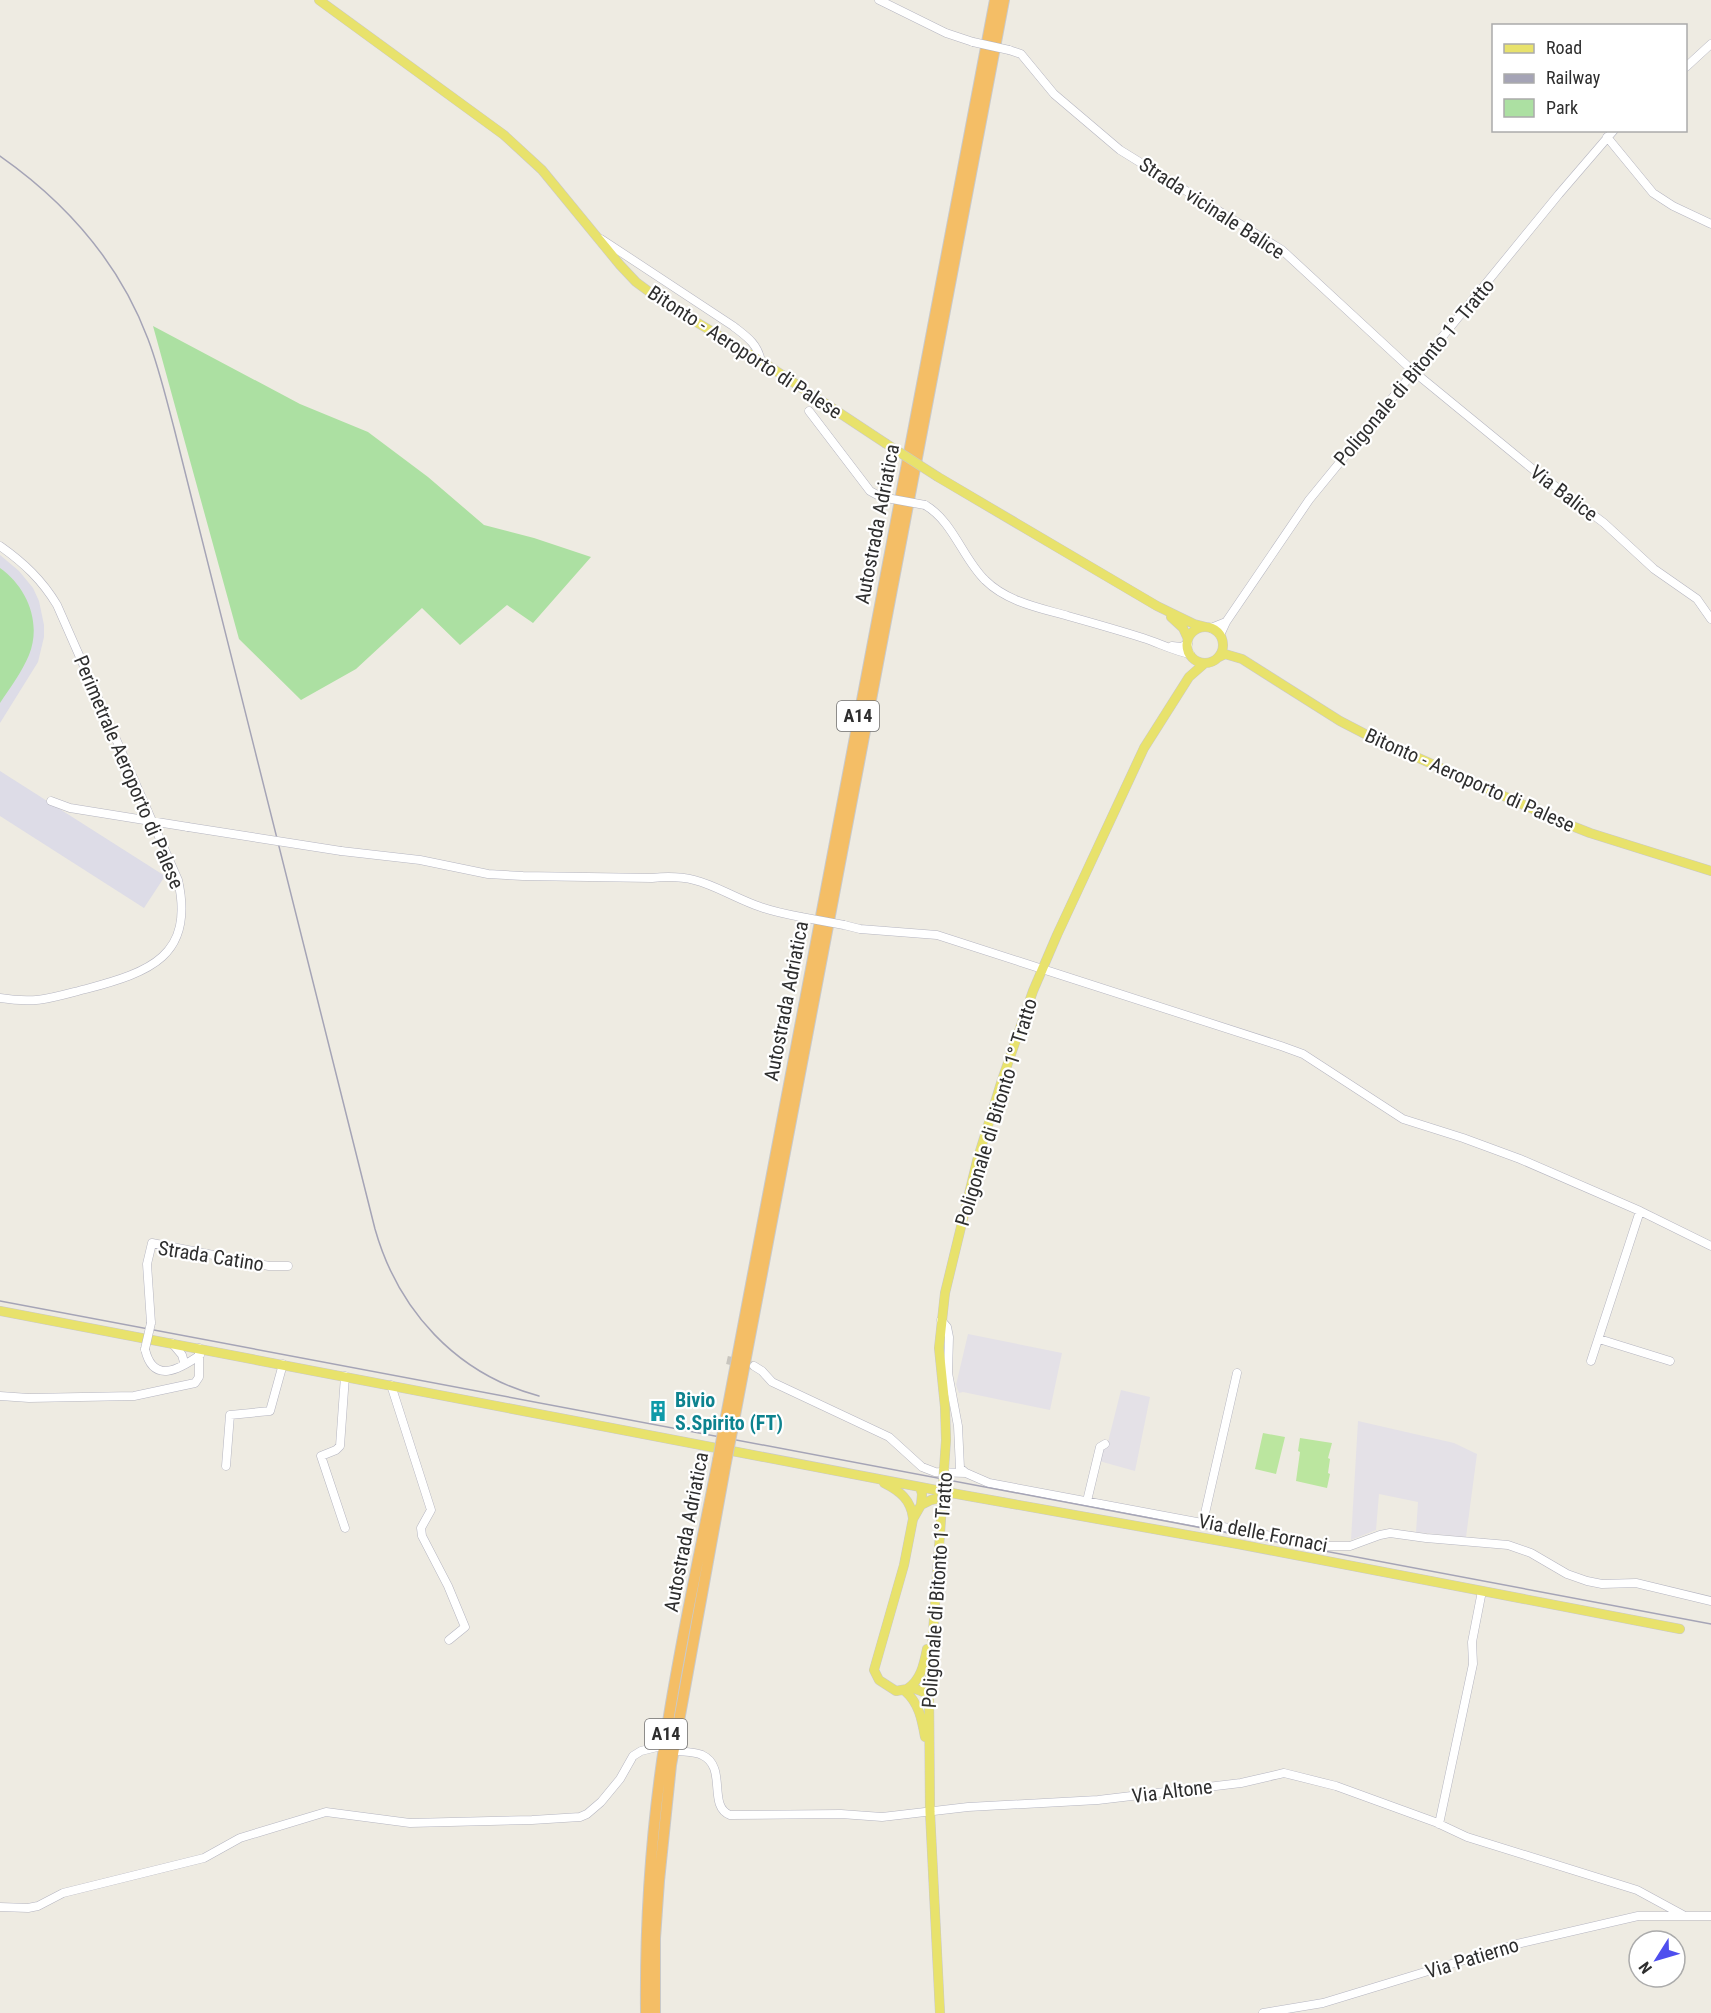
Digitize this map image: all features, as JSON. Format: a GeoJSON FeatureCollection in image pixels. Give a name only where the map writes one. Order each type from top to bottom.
{"type":"FeatureCollection","features":[{"type":"Feature","properties":{"kind":"highway","name":"Autostrada Adriatica"},"geometry":{"type":"LineString","coordinates":[[656,2013],[656,1927],[664,1822],[681,1704],[727,1431],[995,0]]}},
{"type":"Feature","properties":{"kind":"highway","name":"Autostrada Adriatica"},"geometry":{"type":"LineString","coordinates":[[727,1431],[1004,0]]}},
{"type":"Feature","properties":{"kind":"highway","name":"Autostrada Adriatica"},"geometry":{"type":"LineString","coordinates":[[645,2013],[648,1896],[657,1797],[665,1740],[722,1461]]}},
{"type":"Feature","properties":{"kind":"main road","name":"Bitonto - Aeroporto di Palese"},"geometry":{"type":"LineString","coordinates":[[319,0],[504,135],[542,170],[620,266],[663,302],[761,361],[939,477],[1157,606]]}},
{"type":"Feature","properties":{"kind":"main road"},"geometry":{"type":"LineString","coordinates":[[1157,606],[1194,624],[1209,628],[1242,659]]}},
{"type":"Feature","properties":{"kind":"main road"},"geometry":{"type":"LineString","coordinates":[[1157,606],[1183,628],[1190,649],[1205,663]]}},
{"type":"Feature","properties":{"kind":"main road"},"geometry":{"type":"LineString","coordinates":[[1189,677],[1190,649],[1195,630],[1209,628]]}},
{"type":"Feature","properties":{"kind":"main road"},"geometry":{"type":"LineString","coordinates":[[1219,657],[1223,648],[1221,637]]}},
{"type":"Feature","properties":{"kind":"main road"},"geometry":{"type":"LineString","coordinates":[[1189,677],[1205,663],[1225,654],[1242,659]]}},
{"type":"Feature","properties":{"kind":"main road","name":"Bitonto - Aeroporto di Palese"},"geometry":{"type":"LineString","coordinates":[[1242,659],[1353,728],[1457,776],[1590,833],[1711,871]]}},
{"type":"Feature","properties":{"kind":"main road","name":"Poligonale di Bitonto 1° Tratto"},"geometry":{"type":"LineString","coordinates":[[940,2013],[930,1812],[929,1694],[946,1440],[939,1348],[945,1293],[977,1161],[1020,1026],[1057,935],[1144,747],[1189,677]]}},
{"type":"Feature","properties":{"kind":"main road"},"geometry":{"type":"LineString","coordinates":[[0,1311],[172,1343],[200,1352],[283,1364],[877,1479],[1238,1544],[1680,1629]]}},
{"type":"Feature","properties":{"kind":"main road"},"geometry":{"type":"LineString","coordinates":[[877,1479],[897,1489],[916,1506]]}},
{"type":"Feature","properties":{"kind":"main road"},"geometry":{"type":"LineString","coordinates":[[920,1487],[904,1565],[873,1670],[879,1680],[896,1691],[905,1690],[919,1695],[929,1694]]}},
{"type":"Feature","properties":{"kind":"main road"},"geometry":{"type":"LineString","coordinates":[[916,1506],[957,1494]]}},
{"type":"Feature","properties":{"kind":"main road"},"geometry":{"type":"LineString","coordinates":[[905,1690],[914,1684],[922,1670],[933,1626]]}},
{"type":"Feature","properties":{"kind":"main road"},"geometry":{"type":"LineString","coordinates":[[905,1690],[913,1697],[920,1714],[929,1753]]}},
{"type":"Feature","properties":{"kind":"street","name":"Strada vicinale Balice"},"geometry":{"type":"LineString","coordinates":[[879,0],[946,33],[1021,54],[1054,94],[1120,150],[1282,250],[1413,371]]}},
{"type":"Feature","properties":{"kind":"street"},"geometry":{"type":"LineString","coordinates":[[1687,66],[1711,44]]}},
{"type":"Feature","properties":{"kind":"street","name":"Poligonale di Bitonto 1° Tratto"},"geometry":{"type":"LineString","coordinates":[[1221,637],[1226,622],[1308,500],[1612,132]]}},
{"type":"Feature","properties":{"kind":"street"},"geometry":{"type":"LineString","coordinates":[[1607,137],[1653,193],[1673,206],[1711,224]]}},
{"type":"Feature","properties":{"kind":"street"},"geometry":{"type":"LineString","coordinates":[[597,236],[733,326],[753,342],[761,361]]}},
{"type":"Feature","properties":{"kind":"street","name":"Via Balice"},"geometry":{"type":"LineString","coordinates":[[1413,371],[1534,471],[1604,523],[1654,569],[1697,599],[1711,619]]}},
{"type":"Feature","properties":{"kind":"street"},"geometry":{"type":"LineString","coordinates":[[809,411],[870,491],[881,497],[925,505],[940,517],[985,580],[1007,596],[1168,646],[1190,649]]}},
{"type":"Feature","properties":{"kind":"street","name":"Perimetrale Aeroporto di Palese"},"geometry":{"type":"LineString","coordinates":[[0,546],[30,568],[57,605],[178,880],[183,914],[179,931],[169,949],[147,969],[114,981],[35,1002],[0,998]]}},
{"type":"Feature","properties":{"kind":"street"},"geometry":{"type":"LineString","coordinates":[[1209,628],[1226,622]]}},
{"type":"Feature","properties":{"kind":"street"},"geometry":{"type":"LineString","coordinates":[[51,801],[70,808],[420,860],[489,874],[641,878],[671,876],[695,879],[776,913],[860,928],[937,935],[1303,1054],[1403,1119],[1520,1159],[1689,1233],[1711,1246]]}},
{"type":"Feature","properties":{"kind":"street"},"geometry":{"type":"LineString","coordinates":[[1591,1361],[1640,1211]]}},
{"type":"Feature","properties":{"kind":"street","name":"Strada Catino"},"geometry":{"type":"LineString","coordinates":[[183,1365],[166,1372],[160,1370],[147,1357],[145,1349],[151,1323],[147,1264],[152,1243],[269,1266],[288,1266]]}},
{"type":"Feature","properties":{"kind":"street"},"geometry":{"type":"LineString","coordinates":[[941,1320],[947,1327],[949,1337],[948,1373],[957,1426],[959,1465],[966,1473]]}},
{"type":"Feature","properties":{"kind":"street"},"geometry":{"type":"LineString","coordinates":[[1599,1339],[1670,1361]]}},
{"type":"Feature","properties":{"kind":"street"},"geometry":{"type":"LineString","coordinates":[[172,1343],[182,1355],[183,1365]]}},
{"type":"Feature","properties":{"kind":"street"},"geometry":{"type":"LineString","coordinates":[[183,1365],[200,1352]]}},
{"type":"Feature","properties":{"kind":"street"},"geometry":{"type":"LineString","coordinates":[[0,1396],[29,1398],[134,1396],[195,1383],[199,1377],[200,1352]]}},
{"type":"Feature","properties":{"kind":"street"},"geometry":{"type":"LineString","coordinates":[[226,1466],[230,1414],[270,1411],[283,1364]]}},
{"type":"Feature","properties":{"kind":"street"},"geometry":{"type":"LineString","coordinates":[[183,1365],[199,1367]]}},
{"type":"Feature","properties":{"kind":"street","name":"Via delle Fornaci"},"geometry":{"type":"LineString","coordinates":[[754,1366],[772,1382],[889,1437],[922,1467],[935,1472],[966,1473],[989,1483],[1337,1547],[1350,1546],[1380,1534],[1390,1533],[1508,1545],[1531,1553],[1567,1574],[1587,1581],[1602,1584],[1636,1583],[1711,1601]]}},
{"type":"Feature","properties":{"kind":"street"},"geometry":{"type":"LineString","coordinates":[[1203,1522],[1237,1373]]}},
{"type":"Feature","properties":{"kind":"street"},"geometry":{"type":"LineString","coordinates":[[345,1376],[340,1446],[321,1456],[345,1528]]}},
{"type":"Feature","properties":{"kind":"street"},"geometry":{"type":"LineString","coordinates":[[391,1385],[431,1510],[421,1528],[422,1536],[448,1586],[465,1627],[449,1640]]}},
{"type":"Feature","properties":{"kind":"street"},"geometry":{"type":"LineString","coordinates":[[1087,1501],[1100,1447],[1105,1444]]}},
{"type":"Feature","properties":{"kind":"street"},"geometry":{"type":"LineString","coordinates":[[1439,1824],[1473,1664],[1472,1642],[1482,1592]]}},
{"type":"Feature","properties":{"kind":"street"},"geometry":{"type":"LineString","coordinates":[[0,1907],[38,1906],[63,1893],[204,1858],[240,1838],[326,1812],[410,1823],[580,1817],[601,1802],[620,1779],[633,1756],[641,1751],[657,1747]]}},
{"type":"Feature","properties":{"kind":"street","name":"Via Altone"},"geometry":{"type":"LineString","coordinates":[[678,1751],[699,1754],[711,1762],[715,1767],[720,1807],[730,1815],[830,1814],[882,1817],[968,1807],[1098,1800],[1241,1783],[1284,1773],[1336,1786],[1439,1824],[1467,1837],[1637,1890],[1683,1915]]}},
{"type":"Feature","properties":{"kind":"street","name":"Via Patierno"},"geometry":{"type":"LineString","coordinates":[[1263,2013],[1323,2003],[1517,1944],[1638,1916],[1711,1916]]}},
{"type":"Feature","properties":{"kind":"shaded area"},"geometry":{"type":"Polygon","coordinates":[[[0,555],[19,571],[33,588],[39,601],[44,637],[38,662],[0,723],[0,555]]]}},
{"type":"Feature","properties":{"kind":"shaded area"},"geometry":{"type":"Polygon","coordinates":[[[0,771],[165,876],[144,908],[0,816],[0,771]]]}},
{"type":"Feature","properties":{"kind":"shaded area"},"geometry":{"type":"Polygon","coordinates":[[[968,1334],[1062,1353],[1050,1410],[959,1393],[956,1385],[968,1334]]]}},
{"type":"Feature","properties":{"kind":"shaded area"},"geometry":{"type":"Polygon","coordinates":[[[1121,1390],[1150,1397],[1135,1471],[1099,1461],[1101,1450],[1107,1446],[1121,1390]]]}},
{"type":"Feature","properties":{"kind":"shaded area"},"geometry":{"type":"Polygon","coordinates":[[[1358,1421],[1454,1443],[1477,1454],[1466,1537],[1416,1532],[1418,1502],[1379,1494],[1376,1530],[1351,1540],[1358,1421]]]}},
{"type":"Feature","properties":{"kind":"green space"},"geometry":{"type":"Polygon","coordinates":[[[153,326],[300,404],[368,432],[428,477],[484,525],[534,538],[591,557],[533,623],[507,605],[460,645],[422,608],[356,669],[301,700],[239,639],[153,326]]]}},
{"type":"Feature","properties":{"kind":"green space"},"geometry":{"type":"Polygon","coordinates":[[[0,568],[18,585],[24,595],[30,607],[34,631],[29,655],[16,680],[0,703],[0,568]]]}},
{"type":"Feature","properties":{"kind":"green space"},"geometry":{"type":"Polygon","coordinates":[[[1263,1433],[1285,1437],[1276,1474],[1255,1469],[1263,1433]]]}},
{"type":"Feature","properties":{"kind":"green space"},"geometry":{"type":"Polygon","coordinates":[[[1300,1438],[1332,1443],[1328,1458],[1330,1459],[1328,1473],[1330,1474],[1327,1488],[1296,1481],[1300,1438]]]}},
{"type":"Feature","properties":{"kind":"tunnel"},"geometry":{"type":"LineString","coordinates":[[727,1360],[754,1366]]}},
{"type":"Feature","properties":{"kind":"railway"},"geometry":{"type":"LineString","coordinates":[[0,156],[47,194],[88,236],[122,285],[136,311],[152,350],[174,428],[375,1229],[385,1259],[415,1312],[434,1335],[482,1372],[509,1386],[539,1396]]}},
{"type":"Feature","properties":{"kind":"railway"},"geometry":{"type":"LineString","coordinates":[[0,1301],[1711,1624]]}},
{"type":"Feature","properties":{"kind":"place","name":"Bivio S.Spirito (FT)"},"geometry":{"type":"Point","coordinates":[658,1411]}}]}
